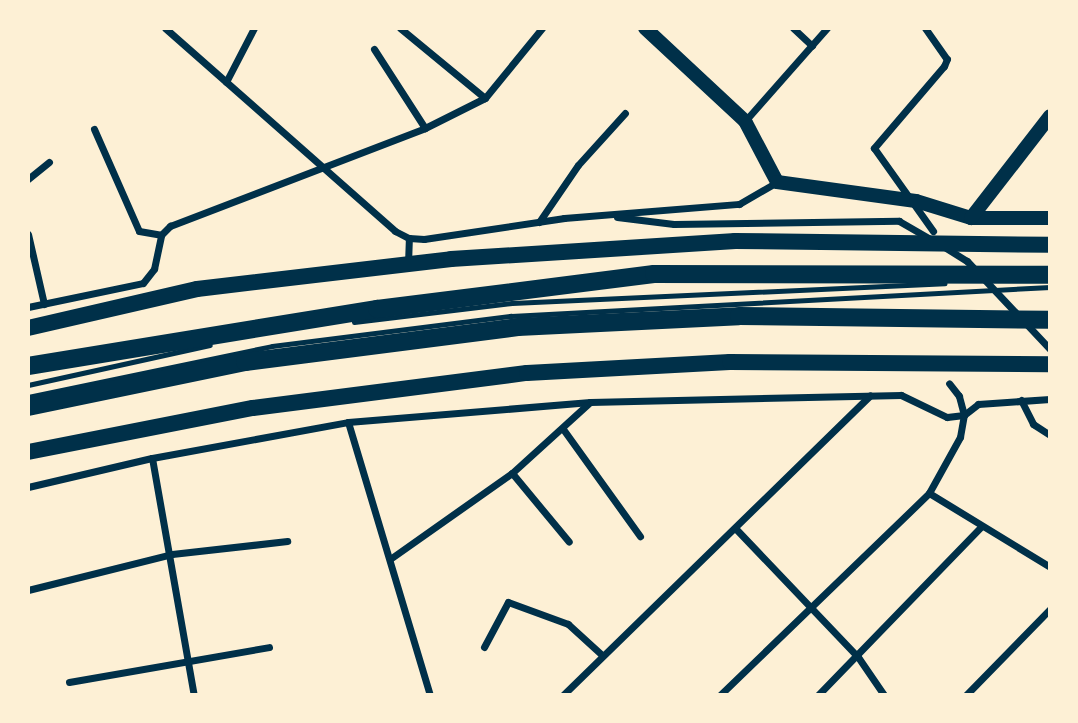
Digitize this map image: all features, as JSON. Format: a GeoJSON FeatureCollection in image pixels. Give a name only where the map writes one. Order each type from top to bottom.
{"type":"FeatureCollection","features":[{"type":"Feature","properties":{"kind":"highway"},"geometry":{"type":"LineString","coordinates":[[28,328],[197,289],[408,264],[735,241],[1050,245]]}},
{"type":"Feature","properties":{"kind":"highway"},"geometry":{"type":"LineString","coordinates":[[28,366],[377,309],[654,274],[1050,276]]}},
{"type":"Feature","properties":{"kind":"highway"},"geometry":{"type":"LineString","coordinates":[[28,407],[245,362],[518,327],[739,316],[1050,320]]}},
{"type":"Feature","properties":{"kind":"highway"},"geometry":{"type":"LineString","coordinates":[[28,452],[253,408],[527,373],[730,362],[1050,364]]}},
{"type":"Feature","properties":{"kind":"main road"},"geometry":{"type":"LineString","coordinates":[[645,28],[745,121],[777,182],[916,201],[971,218],[1050,218]]}},
{"type":"Feature","properties":{"kind":"main road"},"geometry":{"type":"LineString","coordinates":[[971,218],[1043,132],[1050,116]]}},
{"type":"Feature","properties":{"kind":"street"},"geometry":{"type":"LineString","coordinates":[[165,28],[395,231],[409,237],[424,239],[600,215],[739,204],[777,182]]}},
{"type":"Feature","properties":{"kind":"street"},"geometry":{"type":"LineString","coordinates":[[226,82],[254,28]]}},
{"type":"Feature","properties":{"kind":"street"},"geometry":{"type":"LineString","coordinates":[[400,28],[485,98]]}},
{"type":"Feature","properties":{"kind":"street"},"geometry":{"type":"LineString","coordinates":[[28,307],[143,283],[154,269],[161,234],[170,226],[425,128],[485,98],[542,28]]}},
{"type":"Feature","properties":{"kind":"street"},"geometry":{"type":"LineString","coordinates":[[793,28],[812,46]]}},
{"type":"Feature","properties":{"kind":"street"},"geometry":{"type":"LineString","coordinates":[[745,121],[828,28]]}},
{"type":"Feature","properties":{"kind":"street"},"geometry":{"type":"LineString","coordinates":[[925,28],[947,59],[944,66],[874,148],[916,201],[933,231]]}},
{"type":"Feature","properties":{"kind":"street"},"geometry":{"type":"LineString","coordinates":[[374,49],[425,128]]}},
{"type":"Feature","properties":{"kind":"street"},"geometry":{"type":"LineString","coordinates":[[539,222],[578,165],[625,113]]}},
{"type":"Feature","properties":{"kind":"street"},"geometry":{"type":"LineString","coordinates":[[94,129],[139,230],[161,234]]}},
{"type":"Feature","properties":{"kind":"street"},"geometry":{"type":"LineString","coordinates":[[28,179],[49,162]]}},
{"type":"Feature","properties":{"kind":"street"},"geometry":{"type":"LineString","coordinates":[[600,215],[674,223],[899,221],[967,261],[1050,349]]}},
{"type":"Feature","properties":{"kind":"street"},"geometry":{"type":"LineString","coordinates":[[28,234],[44,304]]}},
{"type":"Feature","properties":{"kind":"street"},"geometry":{"type":"LineString","coordinates":[[408,264],[409,237]]}},
{"type":"Feature","properties":{"kind":"street"},"geometry":{"type":"LineString","coordinates":[[720,695],[809,606],[929,493],[960,437],[964,415],[959,396],[949,383]]}},
{"type":"Feature","properties":{"kind":"street"},"geometry":{"type":"LineString","coordinates":[[563,695],[736,529],[870,394]]}},
{"type":"Feature","properties":{"kind":"street"},"geometry":{"type":"LineString","coordinates":[[28,487],[152,458],[348,422],[590,402],[870,394],[901,395],[947,417],[964,415],[978,404],[1050,399]]}},
{"type":"Feature","properties":{"kind":"street"},"geometry":{"type":"LineString","coordinates":[[1021,400],[1033,424],[1050,435]]}},
{"type":"Feature","properties":{"kind":"street"},"geometry":{"type":"LineString","coordinates":[[390,559],[512,473],[590,402]]}},
{"type":"Feature","properties":{"kind":"street"},"geometry":{"type":"LineString","coordinates":[[348,422],[430,695]]}},
{"type":"Feature","properties":{"kind":"street"},"geometry":{"type":"LineString","coordinates":[[563,429],[640,536]]}},
{"type":"Feature","properties":{"kind":"street"},"geometry":{"type":"LineString","coordinates":[[152,458],[172,554],[194,695]]}},
{"type":"Feature","properties":{"kind":"street"},"geometry":{"type":"LineString","coordinates":[[512,473],[569,542]]}},
{"type":"Feature","properties":{"kind":"street"},"geometry":{"type":"LineString","coordinates":[[929,493],[980,528],[1050,567]]}},
{"type":"Feature","properties":{"kind":"street"},"geometry":{"type":"LineString","coordinates":[[818,695],[858,657],[980,528]]}},
{"type":"Feature","properties":{"kind":"street"},"geometry":{"type":"LineString","coordinates":[[736,529],[858,657],[884,695]]}},
{"type":"Feature","properties":{"kind":"street"},"geometry":{"type":"LineString","coordinates":[[28,590],[172,554],[287,541]]}},
{"type":"Feature","properties":{"kind":"street"},"geometry":{"type":"LineString","coordinates":[[484,647],[508,602],[568,624],[602,655]]}},
{"type":"Feature","properties":{"kind":"street"},"geometry":{"type":"LineString","coordinates":[[966,695],[1050,609]]}},
{"type":"Feature","properties":{"kind":"street"},"geometry":{"type":"LineString","coordinates":[[69,682],[270,647]]}},
{"type":"Feature","properties":{"kind":"lane"},"geometry":{"type":"LineString","coordinates":[[28,384],[252,336],[410,314],[526,303],[1050,276]]}},
{"type":"Feature","properties":{"kind":"lane"},"geometry":{"type":"LineString","coordinates":[[28,397],[272,346],[512,316],[1050,287]]}}]}
